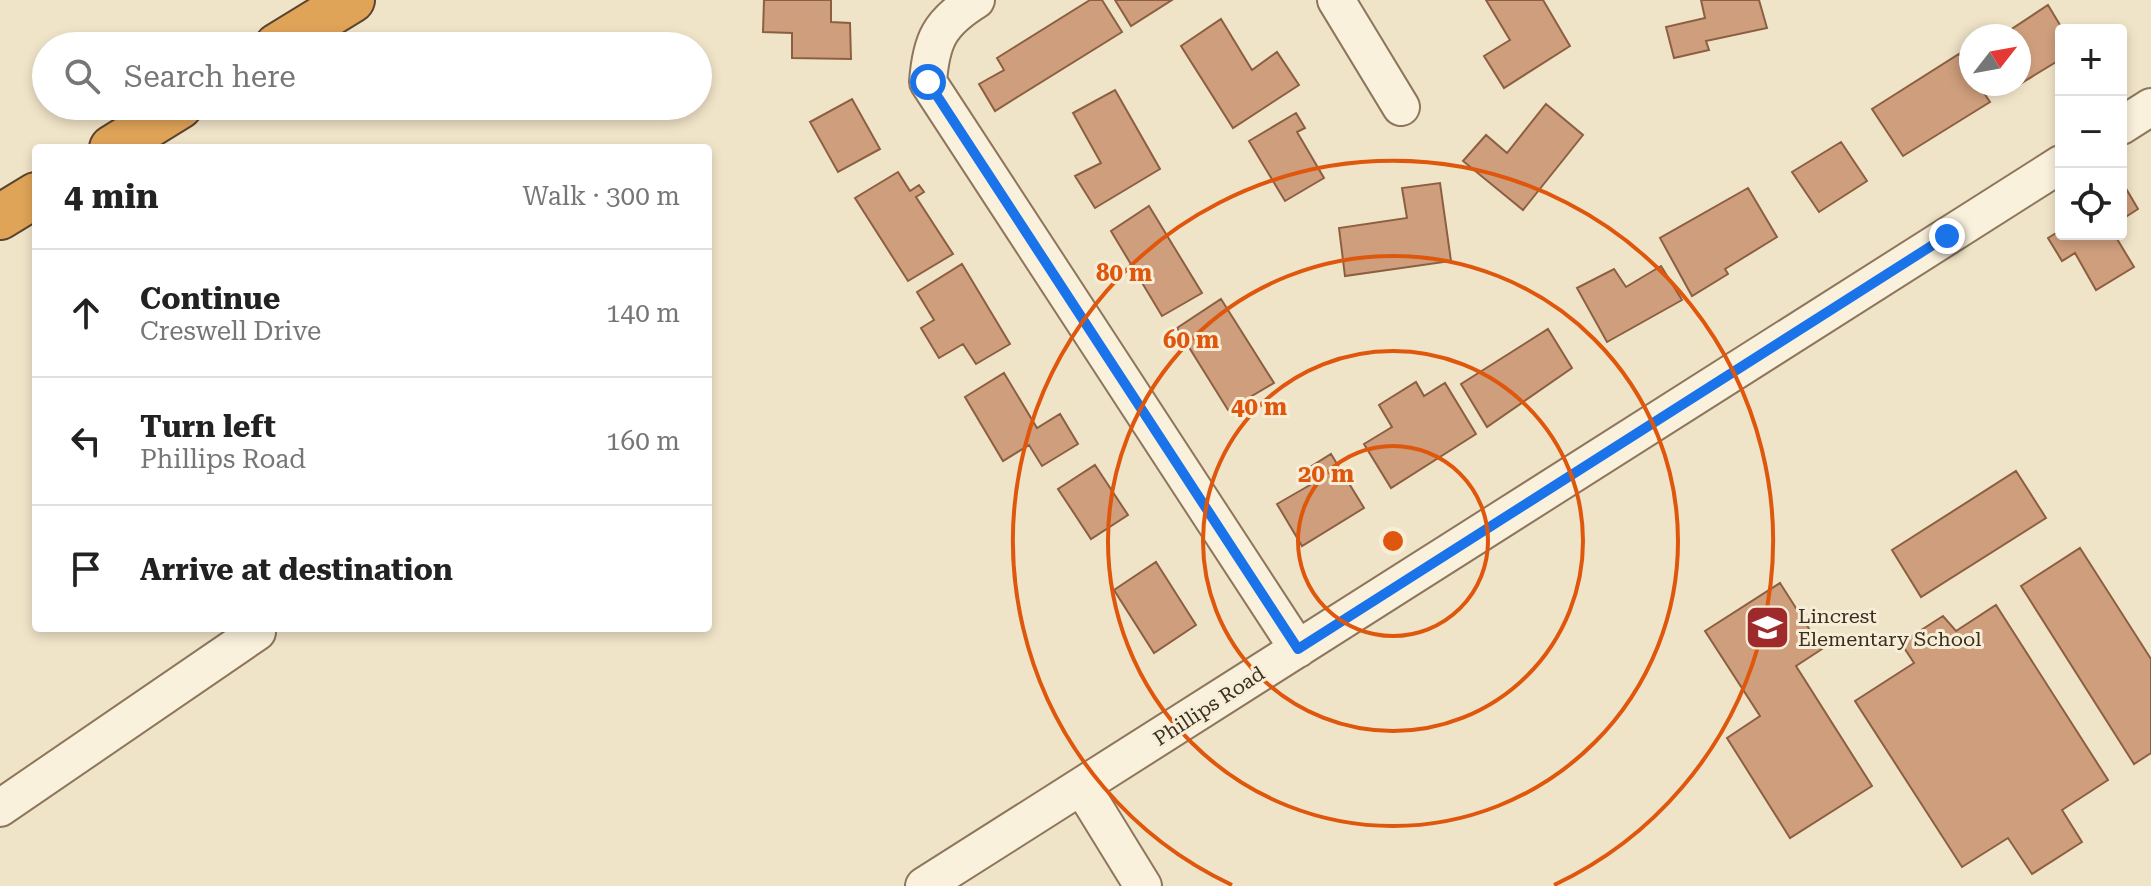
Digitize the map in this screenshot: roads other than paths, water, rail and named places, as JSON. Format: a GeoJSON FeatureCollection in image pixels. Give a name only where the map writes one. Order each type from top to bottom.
{"type":"FeatureCollection","features":[{"type":"Feature","properties":{"kind":"highway"},"geometry":{"type":"LineString","coordinates":[[300,32],[352,0]]}},
{"type":"Feature","properties":{"kind":"highway"},"geometry":{"type":"LineString","coordinates":[[118,144],[157,120]]}},
{"type":"Feature","properties":{"kind":"highway"},"geometry":{"type":"LineString","coordinates":[[0,217],[32,197]]}},
{"type":"Feature","properties":{"kind":"street"},"geometry":{"type":"LineString","coordinates":[[976,0],[948,21],[931,45],[928,82],[1298,649]]}},
{"type":"Feature","properties":{"kind":"street"},"geometry":{"type":"LineString","coordinates":[[1336,0],[1401,107]]}},
{"type":"Feature","properties":{"kind":"street","name":"Phillips Road"},"geometry":{"type":"LineString","coordinates":[[924,886],[2055,168]]}},
{"type":"Feature","properties":{"kind":"street"},"geometry":{"type":"LineString","coordinates":[[0,808],[257,632]]}},
{"type":"Feature","properties":{"kind":"street"},"geometry":{"type":"LineString","coordinates":[[1082,787],[1143,886]]}},
{"type":"Feature","properties":{"kind":"place","name":"Lincrest Elementary School"},"geometry":{"type":"Point","coordinates":[1767,627]}}]}
